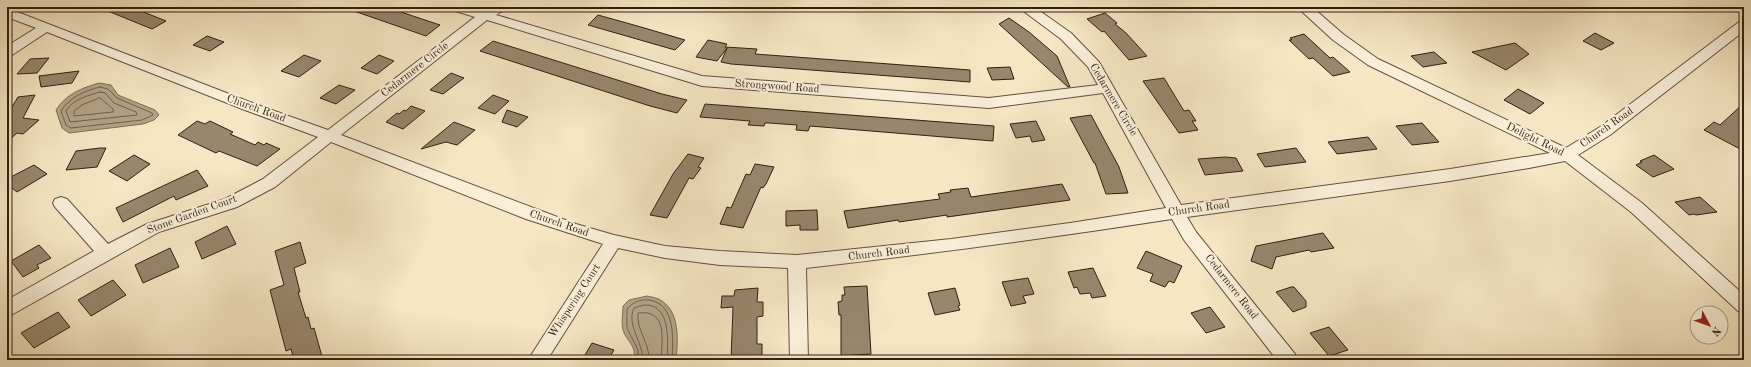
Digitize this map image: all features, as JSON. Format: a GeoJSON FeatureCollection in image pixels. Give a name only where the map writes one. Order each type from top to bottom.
{"type":"FeatureCollection","features":[{"type":"Feature","properties":{"kind":"street","name":"Strongwood Road"},"geometry":{"type":"LineString","coordinates":[[457,7],[680,75],[723,83],[989,102],[1010,101],[1107,88]]}},
{"type":"Feature","properties":{"kind":"street","name":"Cedarmere Circle"},"geometry":{"type":"LineString","coordinates":[[330,136],[484,16],[501,7]]}},
{"type":"Feature","properties":{"kind":"street","name":"Cedarmere Circle"},"geometry":{"type":"LineString","coordinates":[[1025,7],[1050,23],[1079,48],[1094,65],[1177,212]]}},
{"type":"Feature","properties":{"kind":"street","name":"Delight Road"},"geometry":{"type":"LineString","coordinates":[[1304,7],[1338,37],[1373,62],[1567,155],[1597,174],[1744,306]]}},
{"type":"Feature","properties":{"kind":"street","name":"Church Road"},"geometry":{"type":"LineString","coordinates":[[7,12],[45,28],[330,136],[532,215],[614,241],[665,252],[720,258],[797,262],[951,245],[1070,229],[1177,212],[1450,175],[1529,163],[1567,155],[1605,131],[1744,25]]}},
{"type":"Feature","properties":{"kind":"street"},"geometry":{"type":"LineString","coordinates":[[7,52],[45,28]]}},
{"type":"Feature","properties":{"kind":"street","name":"Stone Garden Court"},"geometry":{"type":"LineString","coordinates":[[7,310],[106,253],[153,228],[231,203],[250,194],[269,182],[330,136]]}},
{"type":"Feature","properties":{"kind":"street"},"geometry":{"type":"LineString","coordinates":[[61,203],[106,253]]}},
{"type":"Feature","properties":{"kind":"street","name":"Cedarmere Road"},"geometry":{"type":"LineString","coordinates":[[1177,212],[1190,236],[1288,360]]}},
{"type":"Feature","properties":{"kind":"street","name":"Whispering Court"},"geometry":{"type":"LineString","coordinates":[[537,360],[614,241]]}},
{"type":"Feature","properties":{"kind":"street"},"geometry":{"type":"LineString","coordinates":[[797,262],[799,360]]}},
{"type":"Feature","properties":{"kind":"water"},"geometry":{"type":"Polygon","coordinates":[[[99,83],[111,85],[118,95],[155,110],[159,115],[154,120],[143,124],[69,133],[62,128],[56,110],[60,104],[75,92],[99,83]]]}},
{"type":"Feature","properties":{"kind":"water"},"geometry":{"type":"Polygon","coordinates":[[[647,296],[657,298],[662,301],[668,306],[672,313],[675,320],[677,336],[676,360],[634,360],[635,355],[633,347],[623,330],[623,306],[629,300],[647,296]]]}},
{"type":"Feature","properties":{"kind":"building"},"geometry":{"type":"Polygon","coordinates":[[[98,7],[131,7],[166,21],[152,29],[98,7]]]}},
{"type":"Feature","properties":{"kind":"building"},"geometry":{"type":"Polygon","coordinates":[[[352,7],[386,7],[440,25],[426,36],[351,10],[352,7]]]}},
{"type":"Feature","properties":{"kind":"building"},"geometry":{"type":"Polygon","coordinates":[[[1105,13],[1117,23],[1115,24],[1126,33],[1147,56],[1129,60],[1104,31],[1102,32],[1087,19],[1105,13]]]}},
{"type":"Feature","properties":{"kind":"building"},"geometry":{"type":"Polygon","coordinates":[[[598,15],[685,40],[675,50],[588,25],[598,15]]]}},
{"type":"Feature","properties":{"kind":"building"},"geometry":{"type":"Polygon","coordinates":[[[1009,18],[1029,32],[1057,56],[1070,87],[1068,87],[999,24],[1009,18]]]}},
{"type":"Feature","properties":{"kind":"building"},"geometry":{"type":"Polygon","coordinates":[[[1595,33],[1614,43],[1601,50],[1583,41],[1595,33]]]}},
{"type":"Feature","properties":{"kind":"building"},"geometry":{"type":"Polygon","coordinates":[[[1304,34],[1330,58],[1333,57],[1350,72],[1333,76],[1313,58],[1309,59],[1289,40],[1292,40],[1290,38],[1304,34]]]}},
{"type":"Feature","properties":{"kind":"building"},"geometry":{"type":"Polygon","coordinates":[[[207,36],[224,42],[210,51],[193,45],[207,36]]]}},
{"type":"Feature","properties":{"kind":"building"},"geometry":{"type":"Polygon","coordinates":[[[708,40],[727,44],[725,47],[757,49],[755,54],[970,70],[970,82],[731,64],[721,62],[727,48],[717,61],[696,57],[708,40]]]}},
{"type":"Feature","properties":{"kind":"building"},"geometry":{"type":"Polygon","coordinates":[[[493,41],[662,94],[687,100],[677,113],[650,106],[480,51],[493,41]]]}},
{"type":"Feature","properties":{"kind":"building"},"geometry":{"type":"Polygon","coordinates":[[[1515,43],[1529,54],[1506,70],[1472,52],[1515,43]]]}},
{"type":"Feature","properties":{"kind":"building"},"geometry":{"type":"Polygon","coordinates":[[[1434,52],[1447,63],[1423,67],[1411,56],[1434,52]]]}},
{"type":"Feature","properties":{"kind":"building"},"geometry":{"type":"Polygon","coordinates":[[[304,55],[321,61],[299,77],[281,71],[304,55]]]}},
{"type":"Feature","properties":{"kind":"building"},"geometry":{"type":"Polygon","coordinates":[[[379,55],[394,61],[377,74],[361,68],[379,55]]]}},
{"type":"Feature","properties":{"kind":"building"},"geometry":{"type":"Polygon","coordinates":[[[49,58],[37,73],[17,74],[30,59],[49,58]]]}},
{"type":"Feature","properties":{"kind":"building"},"geometry":{"type":"Polygon","coordinates":[[[1010,67],[1014,79],[992,80],[987,68],[1010,67]]]}},
{"type":"Feature","properties":{"kind":"building"},"geometry":{"type":"Polygon","coordinates":[[[79,71],[72,83],[41,87],[39,76],[79,71]]]}},
{"type":"Feature","properties":{"kind":"building"},"geometry":{"type":"Polygon","coordinates":[[[451,73],[464,78],[443,94],[430,90],[451,73]]]}},
{"type":"Feature","properties":{"kind":"building"},"geometry":{"type":"Polygon","coordinates":[[[1164,78],[1184,111],[1189,110],[1196,121],[1192,121],[1198,130],[1179,133],[1143,81],[1164,78]]]}},
{"type":"Feature","properties":{"kind":"building"},"geometry":{"type":"Polygon","coordinates":[[[339,85],[355,90],[336,104],[320,98],[339,85]]]}},
{"type":"Feature","properties":{"kind":"building"},"geometry":{"type":"Polygon","coordinates":[[[1518,89],[1544,103],[1530,114],[1504,100],[1518,89]]]}},
{"type":"Feature","properties":{"kind":"building"},"geometry":{"type":"Polygon","coordinates":[[[35,95],[23,118],[39,120],[23,134],[17,133],[7,142],[7,115],[18,97],[35,95]]]}},
{"type":"Feature","properties":{"kind":"building"},"geometry":{"type":"Polygon","coordinates":[[[493,95],[509,101],[495,114],[478,108],[493,95]]]}},
{"type":"Feature","properties":{"kind":"building"},"geometry":{"type":"Polygon","coordinates":[[[1744,103],[1744,151],[1704,130],[1714,122],[1720,125],[1744,103]]]}},
{"type":"Feature","properties":{"kind":"building"},"geometry":{"type":"Polygon","coordinates":[[[705,104],[994,126],[993,141],[810,126],[808,131],[796,130],[797,125],[769,123],[765,123],[764,126],[748,125],[750,121],[700,117],[705,104]]]}},
{"type":"Feature","properties":{"kind":"building"},"geometry":{"type":"Polygon","coordinates":[[[411,106],[425,111],[403,129],[386,122],[397,113],[399,114],[404,110],[406,111],[411,106]]]}},
{"type":"Feature","properties":{"kind":"building"},"geometry":{"type":"Polygon","coordinates":[[[507,110],[528,117],[517,127],[502,122],[507,110]]]}},
{"type":"Feature","properties":{"kind":"building"},"geometry":{"type":"Polygon","coordinates":[[[1091,115],[1119,167],[1128,193],[1106,194],[1095,163],[1070,118],[1091,115]]]}},
{"type":"Feature","properties":{"kind":"building"},"geometry":{"type":"Polygon","coordinates":[[[197,121],[205,124],[210,121],[233,132],[230,134],[255,145],[258,142],[264,145],[266,143],[280,149],[257,166],[219,151],[216,153],[178,135],[197,121]]]}},
{"type":"Feature","properties":{"kind":"building"},"geometry":{"type":"Polygon","coordinates":[[[1036,121],[1045,140],[1032,142],[1030,136],[1016,138],[1010,124],[1036,121]]]}},
{"type":"Feature","properties":{"kind":"building"},"geometry":{"type":"Polygon","coordinates":[[[454,122],[475,130],[457,145],[446,142],[421,149],[454,122]]]}},
{"type":"Feature","properties":{"kind":"building"},"geometry":{"type":"Polygon","coordinates":[[[1422,123],[1439,142],[1412,145],[1396,126],[1422,123]]]}},
{"type":"Feature","properties":{"kind":"building"},"geometry":{"type":"Polygon","coordinates":[[[1368,137],[1377,149],[1337,154],[1328,142],[1368,137]]]}},
{"type":"Feature","properties":{"kind":"building"},"geometry":{"type":"Polygon","coordinates":[[[106,148],[97,167],[66,170],[76,151],[106,148]]]}},
{"type":"Feature","properties":{"kind":"building"},"geometry":{"type":"Polygon","coordinates":[[[1296,148],[1306,162],[1265,167],[1257,154],[1296,148]]]}},
{"type":"Feature","properties":{"kind":"building"},"geometry":{"type":"Polygon","coordinates":[[[688,154],[704,158],[698,167],[701,168],[693,179],[689,178],[667,218],[650,215],[673,174],[688,154]]]}},
{"type":"Feature","properties":{"kind":"building"},"geometry":{"type":"Polygon","coordinates":[[[134,155],[150,164],[127,181],[109,171],[134,155]]]}},
{"type":"Feature","properties":{"kind":"building"},"geometry":{"type":"Polygon","coordinates":[[[1654,155],[1674,169],[1653,177],[1636,165],[1642,162],[1640,161],[1654,155]]]}},
{"type":"Feature","properties":{"kind":"building"},"geometry":{"type":"Polygon","coordinates":[[[1225,157],[1236,158],[1243,171],[1205,175],[1198,159],[1225,157]]]}},
{"type":"Feature","properties":{"kind":"building"},"geometry":{"type":"Polygon","coordinates":[[[755,164],[774,167],[766,184],[763,188],[761,187],[743,228],[720,224],[727,207],[731,208],[746,174],[750,175],[755,164]]]}},
{"type":"Feature","properties":{"kind":"building"},"geometry":{"type":"Polygon","coordinates":[[[34,165],[47,174],[17,192],[7,184],[7,179],[34,165]]]}},
{"type":"Feature","properties":{"kind":"building"},"geometry":{"type":"Polygon","coordinates":[[[197,170],[208,186],[176,200],[174,196],[123,222],[116,208],[197,170]]]}},
{"type":"Feature","properties":{"kind":"building"},"geometry":{"type":"Polygon","coordinates":[[[1062,184],[1070,200],[947,217],[947,215],[899,222],[898,220],[848,228],[844,211],[940,199],[938,194],[951,192],[950,190],[968,188],[971,197],[1062,184]]]}},
{"type":"Feature","properties":{"kind":"building"},"geometry":{"type":"Polygon","coordinates":[[[1700,197],[1717,212],[1689,215],[1675,202],[1700,197]]]}},
{"type":"Feature","properties":{"kind":"building"},"geometry":{"type":"Polygon","coordinates":[[[817,210],[818,230],[800,230],[800,225],[786,226],[786,211],[817,210]]]}},
{"type":"Feature","properties":{"kind":"building"},"geometry":{"type":"Polygon","coordinates":[[[227,226],[236,244],[202,259],[195,242],[227,226]]]}},
{"type":"Feature","properties":{"kind":"building"},"geometry":{"type":"Polygon","coordinates":[[[1323,233],[1334,248],[1311,252],[1309,250],[1276,257],[1272,269],[1251,261],[1256,246],[1323,233]]]}},
{"type":"Feature","properties":{"kind":"building"},"geometry":{"type":"Polygon","coordinates":[[[300,242],[306,263],[294,268],[300,292],[298,292],[306,318],[308,317],[311,329],[314,328],[323,360],[294,360],[291,349],[286,351],[270,290],[284,285],[275,251],[300,242]]]}},
{"type":"Feature","properties":{"kind":"building"},"geometry":{"type":"Polygon","coordinates":[[[39,245],[51,258],[37,265],[39,268],[23,277],[11,261],[39,245]]]}},
{"type":"Feature","properties":{"kind":"building"},"geometry":{"type":"Polygon","coordinates":[[[170,248],[179,267],[143,283],[135,265],[170,248]]]}},
{"type":"Feature","properties":{"kind":"building"},"geometry":{"type":"Polygon","coordinates":[[[1146,251],[1182,266],[1174,283],[1169,281],[1165,287],[1150,281],[1153,274],[1137,268],[1146,251]]]}},
{"type":"Feature","properties":{"kind":"building"},"geometry":{"type":"Polygon","coordinates":[[[1093,268],[1106,296],[1092,298],[1090,293],[1080,294],[1077,287],[1074,288],[1068,272],[1093,268]]]}},
{"type":"Feature","properties":{"kind":"building"},"geometry":{"type":"Polygon","coordinates":[[[1028,278],[1034,294],[1023,296],[1026,303],[1011,306],[1002,282],[1028,278]]]}},
{"type":"Feature","properties":{"kind":"building"},"geometry":{"type":"Polygon","coordinates":[[[113,280],[126,295],[91,316],[78,300],[113,280]]]}},
{"type":"Feature","properties":{"kind":"building"},"geometry":{"type":"Polygon","coordinates":[[[867,286],[871,354],[841,356],[841,315],[839,315],[838,302],[842,301],[842,295],[845,295],[844,287],[867,286]]]}},
{"type":"Feature","properties":{"kind":"building"},"geometry":{"type":"Polygon","coordinates":[[[1294,287],[1306,301],[1306,307],[1293,312],[1276,292],[1294,287]]]}},
{"type":"Feature","properties":{"kind":"building"},"geometry":{"type":"Polygon","coordinates":[[[758,288],[757,302],[763,302],[763,316],[757,317],[757,344],[762,344],[762,359],[731,360],[733,307],[721,308],[722,296],[734,296],[735,290],[758,288]]]}},
{"type":"Feature","properties":{"kind":"building"},"geometry":{"type":"Polygon","coordinates":[[[955,288],[960,310],[935,315],[928,293],[955,288]]]}},
{"type":"Feature","properties":{"kind":"building"},"geometry":{"type":"Polygon","coordinates":[[[1210,307],[1225,327],[1206,333],[1191,313],[1210,307]]]}},
{"type":"Feature","properties":{"kind":"building"},"geometry":{"type":"Polygon","coordinates":[[[58,312],[70,327],[34,348],[21,333],[58,312]]]}},
{"type":"Feature","properties":{"kind":"building"},"geometry":{"type":"Polygon","coordinates":[[[1329,327],[1348,350],[1329,356],[1310,333],[1329,327]]]}},
{"type":"Feature","properties":{"kind":"building"},"geometry":{"type":"Polygon","coordinates":[[[592,343],[614,350],[608,360],[582,360],[592,343]]]}}]}
